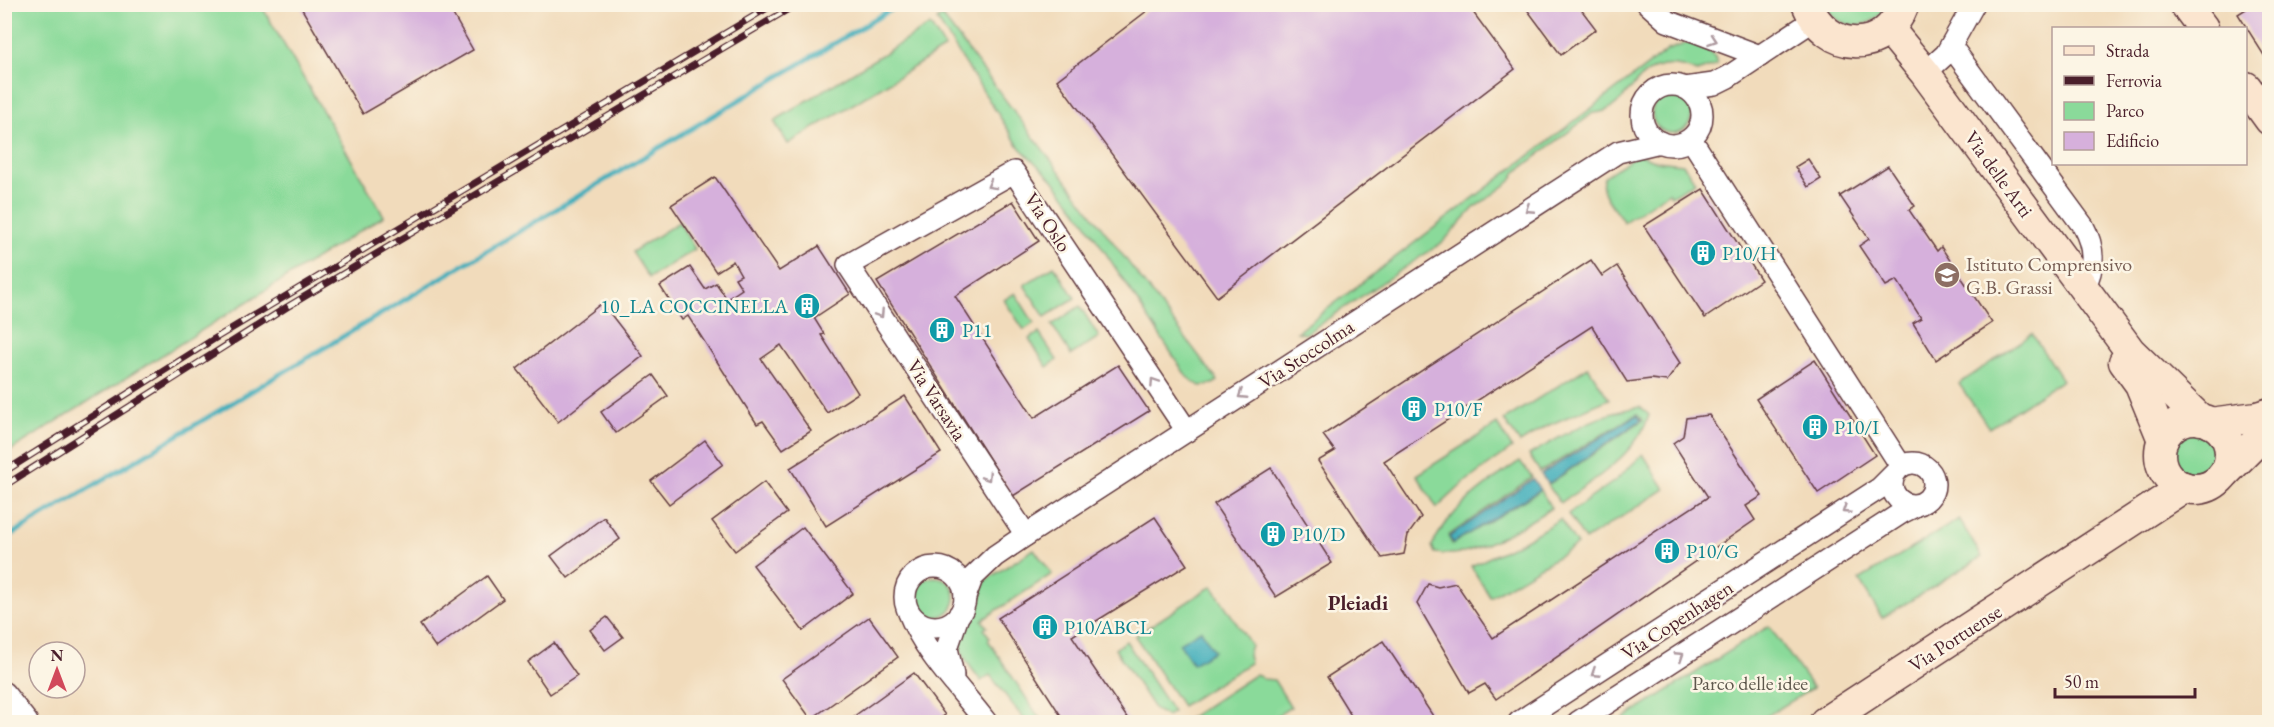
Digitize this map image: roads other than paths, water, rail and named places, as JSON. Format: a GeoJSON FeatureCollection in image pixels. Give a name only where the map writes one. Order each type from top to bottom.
{"type":"FeatureCollection","features":[{"type":"Feature","properties":{"kind":"street"},"geometry":{"type":"LineString","coordinates":[[1648,4],[1660,26],[1760,56]]}},
{"type":"Feature","properties":{"kind":"street"},"geometry":{"type":"LineString","coordinates":[[1925,73],[1940,61],[1951,46],[1974,4]]}},
{"type":"Feature","properties":{"kind":"street"},"geometry":{"type":"LineString","coordinates":[[2185,4],[2202,27]]}},
{"type":"Feature","properties":{"kind":"street"},"geometry":{"type":"LineString","coordinates":[[1728,77],[1708,101],[1700,125],[1691,139],[1681,144],[1671,145],[1660,142],[1647,131],[1642,119],[1643,107],[1653,92],[1663,86],[1673,85],[1685,88],[1714,84],[1728,77],[1760,56],[1810,12],[1823,31],[1835,39],[1850,42],[1864,42],[1877,37],[1896,17]]}},
{"type":"Feature","properties":{"kind":"street","name":"Via delle Arti"},"geometry":{"type":"LineString","coordinates":[[1896,17],[1925,73],[2107,320]]}},
{"type":"Feature","properties":{"kind":"street"},"geometry":{"type":"LineString","coordinates":[[1951,46],[2079,218],[2087,232],[2093,262],[2084,288]]}},
{"type":"Feature","properties":{"kind":"street"},"geometry":{"type":"LineString","coordinates":[[1685,88],[1696,96],[1701,105],[1702,114]]}},
{"type":"Feature","properties":{"kind":"street"},"geometry":{"type":"LineString","coordinates":[[2247,88],[2270,120]]}},
{"type":"Feature","properties":{"kind":"street","name":"Via Stoccolma"},"geometry":{"type":"LineString","coordinates":[[1618,152],[1642,119]]}},
{"type":"Feature","properties":{"kind":"street"},"geometry":{"type":"LineString","coordinates":[[1691,139],[1897,471]]}},
{"type":"Feature","properties":{"kind":"street","name":"Via Stoccolma"},"geometry":{"type":"LineString","coordinates":[[955,682],[947,648],[972,578],[994,556],[1618,152],[1660,142]]}},
{"type":"Feature","properties":{"kind":"street","name":"Via Oslo"},"geometry":{"type":"LineString","coordinates":[[848,265],[1014,172],[1187,431]]}},
{"type":"Feature","properties":{"kind":"street","name":"Via Varsavia"},"geometry":{"type":"LineString","coordinates":[[848,265],[1026,535]]}},
{"type":"Feature","properties":{"kind":"street"},"geometry":{"type":"LineString","coordinates":[[2107,320],[2140,362],[2224,435],[2229,444],[2230,454],[2225,473]]}},
{"type":"Feature","properties":{"kind":"street"},"geometry":{"type":"LineString","coordinates":[[2107,320],[2124,362],[2140,384],[2171,480],[2184,487],[2201,489],[2210,486],[2270,431]]}},
{"type":"Feature","properties":{"kind":"street"},"geometry":{"type":"LineString","coordinates":[[2162,450],[2170,430],[2179,423],[2190,420],[2257,417],[2270,413]]}},
{"type":"Feature","properties":{"kind":"street","name":"Via Portuense"},"geometry":{"type":"LineString","coordinates":[[2083,554],[2137,500],[2162,450]]}},
{"type":"Feature","properties":{"kind":"street"},"geometry":{"type":"LineString","coordinates":[[1912,462],[1920,463],[1932,474],[1935,481],[1931,496],[1913,507],[1898,499],[1892,486],[1897,471],[1912,462]]}},
{"type":"Feature","properties":{"kind":"street","name":"Via Copenhagen"},"geometry":{"type":"LineString","coordinates":[[1519,723],[1880,488],[1897,471]]}},
{"type":"Feature","properties":{"kind":"street","name":"Via Portuense"},"geometry":{"type":"LineString","coordinates":[[1825,723],[2184,487]]}},
{"type":"Feature","properties":{"kind":"street","name":"Via Copenhagen"},"geometry":{"type":"LineString","coordinates":[[1578,723],[1913,507]]}},
{"type":"Feature","properties":{"kind":"street","name":"Via Stoccolma"},"geometry":{"type":"LineString","coordinates":[[948,570],[994,556]]}},
{"type":"Feature","properties":{"kind":"street"},"geometry":{"type":"LineString","coordinates":[[929,567],[939,567],[948,570],[960,581],[962,606],[952,622],[933,627],[924,625],[909,613],[905,594],[912,577],[929,567]]}},
{"type":"Feature","properties":{"kind":"street","name":"Via Stoccolma"},"geometry":{"type":"LineString","coordinates":[[909,613],[925,646],[986,723]]}},
{"type":"Feature","properties":{"kind":"street"},"geometry":{"type":"LineString","coordinates":[[4,693],[27,723]]}},
{"type":"Feature","properties":{"kind":"water"},"geometry":{"type":"Polygon","coordinates":[[[1637,415],[1641,420],[1548,484],[1541,474],[1637,415]]]}},
{"type":"Feature","properties":{"kind":"water"},"geometry":{"type":"Polygon","coordinates":[[[1533,479],[1540,490],[1453,543],[1449,537],[1533,479]]]}},
{"type":"Feature","properties":{"kind":"water"},"geometry":{"type":"Polygon","coordinates":[[[1201,630],[1214,651],[1193,664],[1179,643],[1201,630]]]}},
{"type":"Feature","properties":{"kind":"waterway"},"geometry":{"type":"LineString","coordinates":[[4,539],[900,4]]}},
{"type":"Feature","properties":{"kind":"railway"},"geometry":{"type":"LineString","coordinates":[[4,472],[214,339],[774,4]]}},
{"type":"Feature","properties":{"kind":"railway"},"geometry":{"type":"LineString","coordinates":[[4,486],[287,307],[797,4]]}},
{"type":"Feature","properties":{"kind":"place","name":"P10/H"},"geometry":{"type":"Point","coordinates":[1703,253]}},
{"type":"Feature","properties":{"kind":"place","name":"Istituto Comprensivo G.B. Grassi"},"geometry":{"type":"Point","coordinates":[1947,275]}},
{"type":"Feature","properties":{"kind":"place","name":"10_LA COCCINELLA"},"geometry":{"type":"Point","coordinates":[807,306]}},
{"type":"Feature","properties":{"kind":"place","name":"P11"},"geometry":{"type":"Point","coordinates":[942,330]}},
{"type":"Feature","properties":{"kind":"place","name":"P10/F"},"geometry":{"type":"Point","coordinates":[1414,409]}},
{"type":"Feature","properties":{"kind":"place","name":"P10/I"},"geometry":{"type":"Point","coordinates":[1815,427]}},
{"type":"Feature","properties":{"kind":"place","name":"P10/D"},"geometry":{"type":"Point","coordinates":[1273,534]}},
{"type":"Feature","properties":{"kind":"place","name":"P10/G"},"geometry":{"type":"Point","coordinates":[1667,551]}},
{"type":"Feature","properties":{"kind":"place","name":"P10/ABCL"},"geometry":{"type":"Point","coordinates":[1045,627]}},
{"type":"Feature","properties":{"kind":"district","name":"Pleiadi"},"geometry":{"type":"Point","coordinates":[1358,602]}},
{"type":"Feature","properties":{"kind":"park label","name":"Parco delle idee"},"geometry":{"type":"Point","coordinates":[1750,683]}}]}
